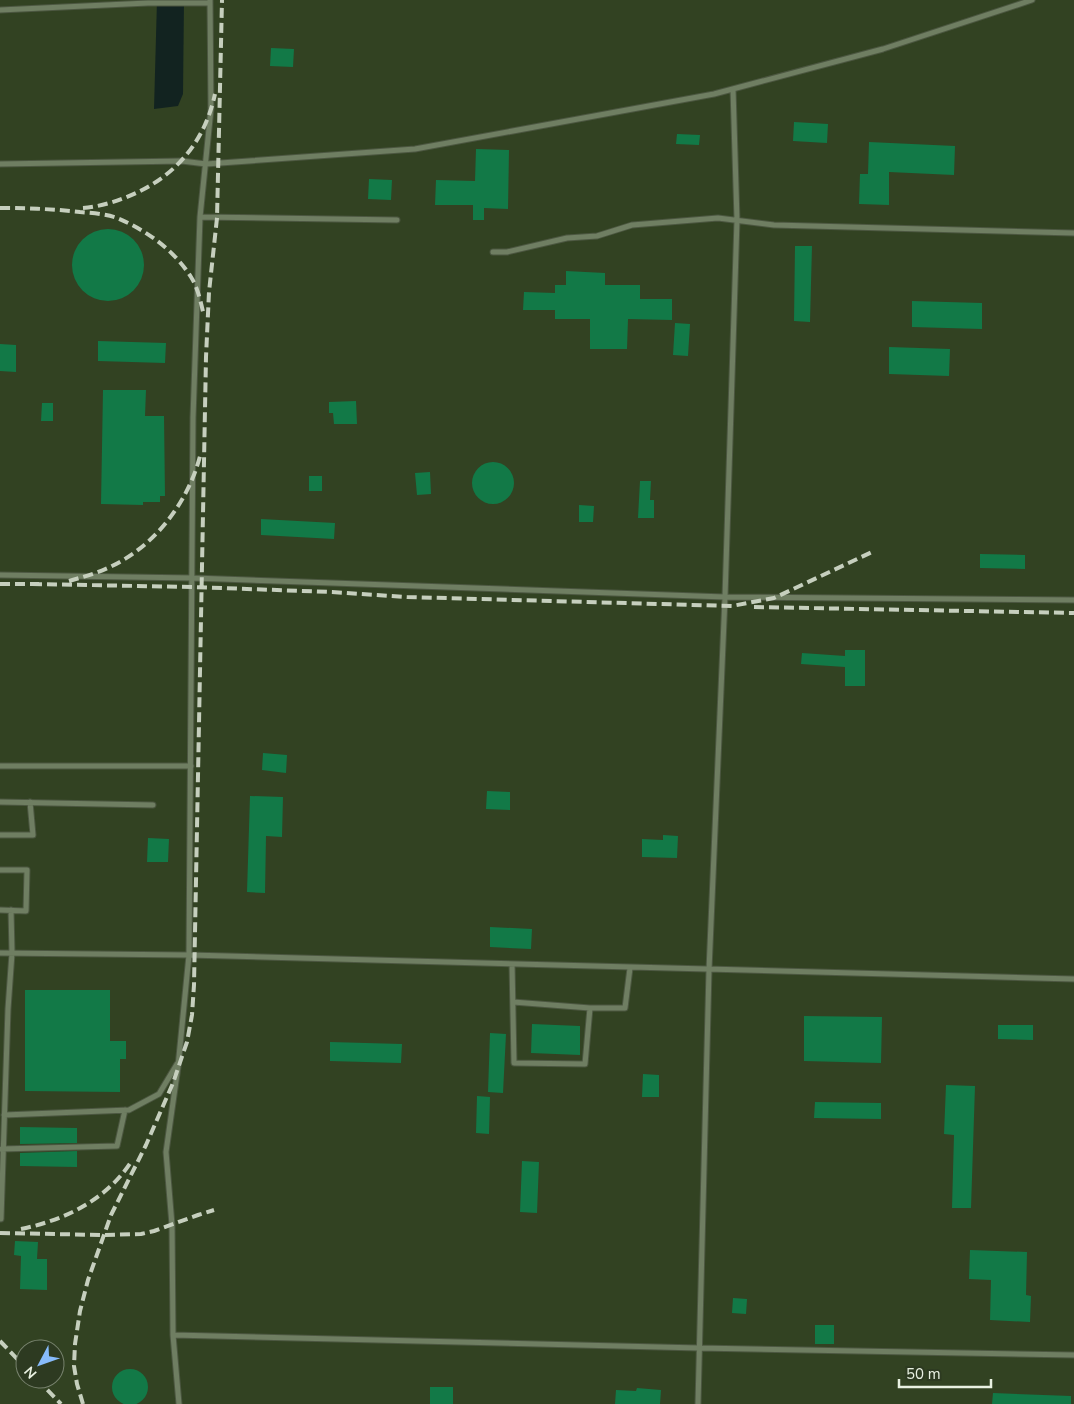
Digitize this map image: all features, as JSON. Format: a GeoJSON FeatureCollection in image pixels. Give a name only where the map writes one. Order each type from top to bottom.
{"type":"FeatureCollection","features":[{"type":"Feature","properties":{"kind":"lane"},"geometry":{"type":"LineString","coordinates":[[0,164],[182,161],[206,164],[415,148],[714,94],[883,49],[1032,0]]}},
{"type":"Feature","properties":{"kind":"lane"},"geometry":{"type":"LineString","coordinates":[[0,10],[210,1],[211,109],[200,217],[193,418],[189,955],[179,1062],[166,1152],[172,1225],[173,1335],[179,1404]]}},
{"type":"Feature","properties":{"kind":"lane"},"geometry":{"type":"LineString","coordinates":[[698,1404],[709,970],[725,597],[737,220],[733,89]]}},
{"type":"Feature","properties":{"kind":"lane"},"geometry":{"type":"LineString","coordinates":[[200,217],[397,220]]}},
{"type":"Feature","properties":{"kind":"lane"},"geometry":{"type":"LineString","coordinates":[[493,252],[507,252],[567,238],[597,236],[632,225],[718,218],[774,226],[1074,233]]}},
{"type":"Feature","properties":{"kind":"lane"},"geometry":{"type":"LineString","coordinates":[[0,575],[192,578],[725,597],[1074,600]]}},
{"type":"Feature","properties":{"kind":"lane"},"geometry":{"type":"LineString","coordinates":[[0,766],[191,766]]}},
{"type":"Feature","properties":{"kind":"lane"},"geometry":{"type":"LineString","coordinates":[[0,802],[153,806]]}},
{"type":"Feature","properties":{"kind":"lane"},"geometry":{"type":"LineString","coordinates":[[0,835],[33,835],[30,802]]}},
{"type":"Feature","properties":{"kind":"lane"},"geometry":{"type":"LineString","coordinates":[[0,870],[28,870],[26,911],[0,910]]}},
{"type":"Feature","properties":{"kind":"lane"},"geometry":{"type":"LineString","coordinates":[[1,1219],[1,1149],[12,953],[11,910]]}},
{"type":"Feature","properties":{"kind":"lane"},"geometry":{"type":"LineString","coordinates":[[0,953],[189,955],[1074,980]]}},
{"type":"Feature","properties":{"kind":"lane"},"geometry":{"type":"LineString","coordinates":[[512,964],[514,1063],[585,1064],[590,1008]]}},
{"type":"Feature","properties":{"kind":"lane"},"geometry":{"type":"LineString","coordinates":[[513,1002],[590,1008],[625,1008],[630,968]]}},
{"type":"Feature","properties":{"kind":"lane"},"geometry":{"type":"LineString","coordinates":[[4,1115],[129,1110],[160,1094],[179,1062]]}},
{"type":"Feature","properties":{"kind":"lane"},"geometry":{"type":"LineString","coordinates":[[1,1149],[116,1146],[125,1110]]}},
{"type":"Feature","properties":{"kind":"lane"},"geometry":{"type":"LineString","coordinates":[[173,1335],[1074,1355]]}},
{"type":"Feature","properties":{"kind":"shaded area"},"geometry":{"type":"Polygon","coordinates":[[[0,0],[1074,0],[1074,1404],[0,1404],[0,0]]]}},
{"type":"Feature","properties":{"kind":"water"},"geometry":{"type":"Polygon","coordinates":[[[157,0],[184,0],[183,94],[178,106],[154,109],[157,0]]]}},
{"type":"Feature","properties":{"kind":"building"},"geometry":{"type":"Polygon","coordinates":[[[271,48],[294,49],[293,67],[270,66],[271,48]]]}},
{"type":"Feature","properties":{"kind":"building"},"geometry":{"type":"Polygon","coordinates":[[[794,122],[828,124],[827,143],[793,141],[794,122]]]}},
{"type":"Feature","properties":{"kind":"building"},"geometry":{"type":"Polygon","coordinates":[[[677,134],[700,135],[699,145],[676,144],[677,134]]]}},
{"type":"Feature","properties":{"kind":"building"},"geometry":{"type":"Polygon","coordinates":[[[869,142],[955,146],[954,175],[889,172],[889,205],[859,204],[860,174],[868,174],[869,142]]]}},
{"type":"Feature","properties":{"kind":"building"},"geometry":{"type":"Polygon","coordinates":[[[476,149],[509,150],[508,209],[484,208],[484,220],[473,220],[473,205],[435,205],[436,180],[475,181],[476,149]]]}},
{"type":"Feature","properties":{"kind":"building"},"geometry":{"type":"Polygon","coordinates":[[[369,179],[392,180],[391,200],[368,199],[369,179]]]}},
{"type":"Feature","properties":{"kind":"building"},"geometry":{"type":"Polygon","coordinates":[[[115,229],[134,239],[142,251],[144,265],[142,279],[134,291],[122,299],[101,301],[82,291],[74,279],[72,258],[82,239],[94,231],[115,229]]]}},
{"type":"Feature","properties":{"kind":"building"},"geometry":{"type":"Polygon","coordinates":[[[795,246],[812,246],[810,322],[794,321],[795,246]]]}},
{"type":"Feature","properties":{"kind":"building"},"geometry":{"type":"Polygon","coordinates":[[[566,271],[605,273],[605,285],[640,285],[640,299],[672,299],[672,320],[628,319],[627,349],[590,349],[590,319],[555,319],[555,310],[523,310],[524,292],[555,293],[555,285],[566,285],[566,271]]]}},
{"type":"Feature","properties":{"kind":"building"},"geometry":{"type":"Polygon","coordinates":[[[912,301],[982,303],[982,329],[912,327],[912,301]]]}},
{"type":"Feature","properties":{"kind":"building"},"geometry":{"type":"Polygon","coordinates":[[[675,323],[690,324],[688,356],[673,355],[675,323]]]}},
{"type":"Feature","properties":{"kind":"building"},"geometry":{"type":"Polygon","coordinates":[[[98,341],[166,343],[165,363],[98,361],[98,341]]]}},
{"type":"Feature","properties":{"kind":"building"},"geometry":{"type":"Polygon","coordinates":[[[0,344],[16,345],[16,372],[0,371],[0,344]]]}},
{"type":"Feature","properties":{"kind":"building"},"geometry":{"type":"Polygon","coordinates":[[[889,347],[950,349],[949,376],[889,374],[889,347]]]}},
{"type":"Feature","properties":{"kind":"building"},"geometry":{"type":"Polygon","coordinates":[[[103,390],[146,390],[145,416],[164,416],[165,496],[160,496],[160,502],[143,502],[143,505],[101,504],[103,390]]]}},
{"type":"Feature","properties":{"kind":"building"},"geometry":{"type":"Polygon","coordinates":[[[356,401],[357,424],[334,424],[333,413],[329,413],[329,402],[356,401]]]}},
{"type":"Feature","properties":{"kind":"building"},"geometry":{"type":"Polygon","coordinates":[[[42,403],[53,403],[53,421],[41,421],[42,403]]]}},
{"type":"Feature","properties":{"kind":"building"},"geometry":{"type":"Polygon","coordinates":[[[493,462],[508,468],[514,483],[508,498],[493,504],[478,498],[472,483],[478,468],[493,462]]]}},
{"type":"Feature","properties":{"kind":"building"},"geometry":{"type":"Polygon","coordinates":[[[430,472],[431,494],[417,495],[415,473],[430,472]]]}},
{"type":"Feature","properties":{"kind":"building"},"geometry":{"type":"Polygon","coordinates":[[[309,476],[322,476],[322,491],[309,491],[309,476]]]}},
{"type":"Feature","properties":{"kind":"building"},"geometry":{"type":"Polygon","coordinates":[[[640,481],[651,481],[650,500],[654,500],[654,518],[638,518],[640,481]]]}},
{"type":"Feature","properties":{"kind":"building"},"geometry":{"type":"Polygon","coordinates":[[[579,505],[594,506],[593,522],[579,522],[579,505]]]}},
{"type":"Feature","properties":{"kind":"building"},"geometry":{"type":"Polygon","coordinates":[[[261,519],[335,523],[334,539],[261,535],[261,519]]]}},
{"type":"Feature","properties":{"kind":"building"},"geometry":{"type":"Polygon","coordinates":[[[980,554],[1025,555],[1025,569],[980,568],[980,554]]]}},
{"type":"Feature","properties":{"kind":"building"},"geometry":{"type":"Polygon","coordinates":[[[845,650],[865,650],[865,686],[845,686],[845,667],[801,664],[802,653],[845,656],[845,650]]]}},
{"type":"Feature","properties":{"kind":"building"},"geometry":{"type":"Polygon","coordinates":[[[263,753],[287,755],[286,773],[262,770],[263,753]]]}},
{"type":"Feature","properties":{"kind":"building"},"geometry":{"type":"Polygon","coordinates":[[[487,791],[510,792],[510,810],[486,809],[487,791]]]}},
{"type":"Feature","properties":{"kind":"building"},"geometry":{"type":"Polygon","coordinates":[[[250,796],[283,797],[282,837],[266,836],[265,893],[247,892],[250,796]]]}},
{"type":"Feature","properties":{"kind":"building"},"geometry":{"type":"Polygon","coordinates":[[[663,835],[678,836],[677,858],[642,857],[642,839],[663,840],[663,835]]]}},
{"type":"Feature","properties":{"kind":"building"},"geometry":{"type":"Polygon","coordinates":[[[148,838],[169,839],[168,862],[147,862],[148,838]]]}},
{"type":"Feature","properties":{"kind":"building"},"geometry":{"type":"Polygon","coordinates":[[[490,927],[532,929],[531,949],[490,947],[490,927]]]}},
{"type":"Feature","properties":{"kind":"building"},"geometry":{"type":"Polygon","coordinates":[[[25,990],[110,990],[110,1041],[126,1041],[126,1059],[120,1059],[120,1092],[25,1091],[25,990]]]}},
{"type":"Feature","properties":{"kind":"building"},"geometry":{"type":"Polygon","coordinates":[[[804,1016],[882,1017],[881,1063],[804,1061],[804,1016]]]}},
{"type":"Feature","properties":{"kind":"building"},"geometry":{"type":"Polygon","coordinates":[[[532,1024],[580,1026],[580,1055],[531,1053],[532,1024]]]}},
{"type":"Feature","properties":{"kind":"building"},"geometry":{"type":"Polygon","coordinates":[[[998,1025],[1033,1025],[1033,1040],[998,1039],[998,1025]]]}},
{"type":"Feature","properties":{"kind":"building"},"geometry":{"type":"Polygon","coordinates":[[[490,1033],[506,1034],[503,1093],[488,1092],[490,1033]]]}},
{"type":"Feature","properties":{"kind":"building"},"geometry":{"type":"Polygon","coordinates":[[[330,1042],[402,1044],[401,1063],[330,1061],[330,1042]]]}},
{"type":"Feature","properties":{"kind":"building"},"geometry":{"type":"Polygon","coordinates":[[[643,1074],[659,1075],[659,1097],[642,1097],[643,1074]]]}},
{"type":"Feature","properties":{"kind":"building"},"geometry":{"type":"Polygon","coordinates":[[[946,1085],[975,1086],[971,1208],[952,1208],[954,1135],[944,1134],[946,1085]]]}},
{"type":"Feature","properties":{"kind":"building"},"geometry":{"type":"Polygon","coordinates":[[[477,1096],[490,1097],[489,1134],[476,1133],[477,1096]]]}},
{"type":"Feature","properties":{"kind":"building"},"geometry":{"type":"Polygon","coordinates":[[[815,1102],[881,1103],[881,1119],[814,1118],[815,1102]]]}},
{"type":"Feature","properties":{"kind":"building"},"geometry":{"type":"Polygon","coordinates":[[[20,1127],[77,1128],[77,1143],[20,1144],[20,1127]]]}},
{"type":"Feature","properties":{"kind":"building"},"geometry":{"type":"Polygon","coordinates":[[[77,1151],[77,1167],[20,1166],[20,1153],[77,1151]]]}},
{"type":"Feature","properties":{"kind":"building"},"geometry":{"type":"Polygon","coordinates":[[[522,1161],[539,1162],[537,1213],[520,1212],[522,1161]]]}},
{"type":"Feature","properties":{"kind":"building"},"geometry":{"type":"Polygon","coordinates":[[[15,1241],[38,1242],[37,1259],[47,1259],[47,1290],[20,1289],[21,1256],[14,1255],[15,1241]]]}},
{"type":"Feature","properties":{"kind":"building"},"geometry":{"type":"Polygon","coordinates":[[[970,1250],[1027,1252],[1026,1295],[1031,1296],[1030,1322],[990,1320],[991,1280],[969,1279],[970,1250]]]}},
{"type":"Feature","properties":{"kind":"building"},"geometry":{"type":"Polygon","coordinates":[[[733,1298],[747,1299],[746,1314],[732,1313],[733,1298]]]}},
{"type":"Feature","properties":{"kind":"building"},"geometry":{"type":"Polygon","coordinates":[[[815,1325],[834,1325],[834,1344],[815,1344],[815,1325]]]}},
{"type":"Feature","properties":{"kind":"building"},"geometry":{"type":"Polygon","coordinates":[[[130,1369],[137,1370],[143,1374],[147,1380],[147,1394],[143,1400],[137,1404],[130,1405],[123,1404],[117,1400],[113,1394],[112,1387],[113,1380],[117,1374],[123,1370],[130,1369]]]}},
{"type":"Feature","properties":{"kind":"building"},"geometry":{"type":"Polygon","coordinates":[[[430,1387],[453,1387],[453,1404],[430,1404],[430,1387]]]}},
{"type":"Feature","properties":{"kind":"building"},"geometry":{"type":"Polygon","coordinates":[[[637,1388],[661,1390],[660,1404],[615,1404],[616,1390],[636,1391],[637,1388]]]}},
{"type":"Feature","properties":{"kind":"building"},"geometry":{"type":"Polygon","coordinates":[[[993,1393],[1071,1396],[1071,1404],[992,1404],[993,1393]]]}},
{"type":"Feature","properties":{"kind":"railway"},"geometry":{"type":"LineString","coordinates":[[83,1404],[74,1366],[80,1311],[88,1280],[111,1215],[146,1145],[173,1083],[187,1042],[192,1015],[206,357],[209,292],[217,218],[222,0]]}},
{"type":"Feature","properties":{"kind":"railway"},"geometry":{"type":"LineString","coordinates":[[83,208],[104,205],[124,198],[157,181],[171,171],[194,145],[203,129],[215,94]]}},
{"type":"Feature","properties":{"kind":"railway"},"geometry":{"type":"LineString","coordinates":[[0,208],[50,209],[94,213],[113,217],[138,228],[168,250],[184,267],[196,286],[204,316]]}},
{"type":"Feature","properties":{"kind":"railway"},"geometry":{"type":"LineString","coordinates":[[69,581],[112,566],[128,557],[157,533],[180,504],[196,470],[201,452]]}},
{"type":"Feature","properties":{"kind":"railway"},"geometry":{"type":"LineString","coordinates":[[32,584],[192,587],[332,592],[407,597],[732,606],[774,598],[872,552]]}},
{"type":"Feature","properties":{"kind":"railway"},"geometry":{"type":"LineString","coordinates":[[0,584],[39,584]]}},
{"type":"Feature","properties":{"kind":"railway"},"geometry":{"type":"LineString","coordinates":[[754,607],[1074,613]]}},
{"type":"Feature","properties":{"kind":"railway"},"geometry":{"type":"LineString","coordinates":[[21,1229],[69,1214],[97,1198],[121,1175],[131,1162]]}},
{"type":"Feature","properties":{"kind":"railway"},"geometry":{"type":"LineString","coordinates":[[0,1233],[141,1234],[214,1210]]}},
{"type":"Feature","properties":{"kind":"railway"},"geometry":{"type":"LineString","coordinates":[[0,1341],[15,1357]]}},
{"type":"Feature","properties":{"kind":"railway"},"geometry":{"type":"LineString","coordinates":[[47,1389],[61,1404]]}}]}
